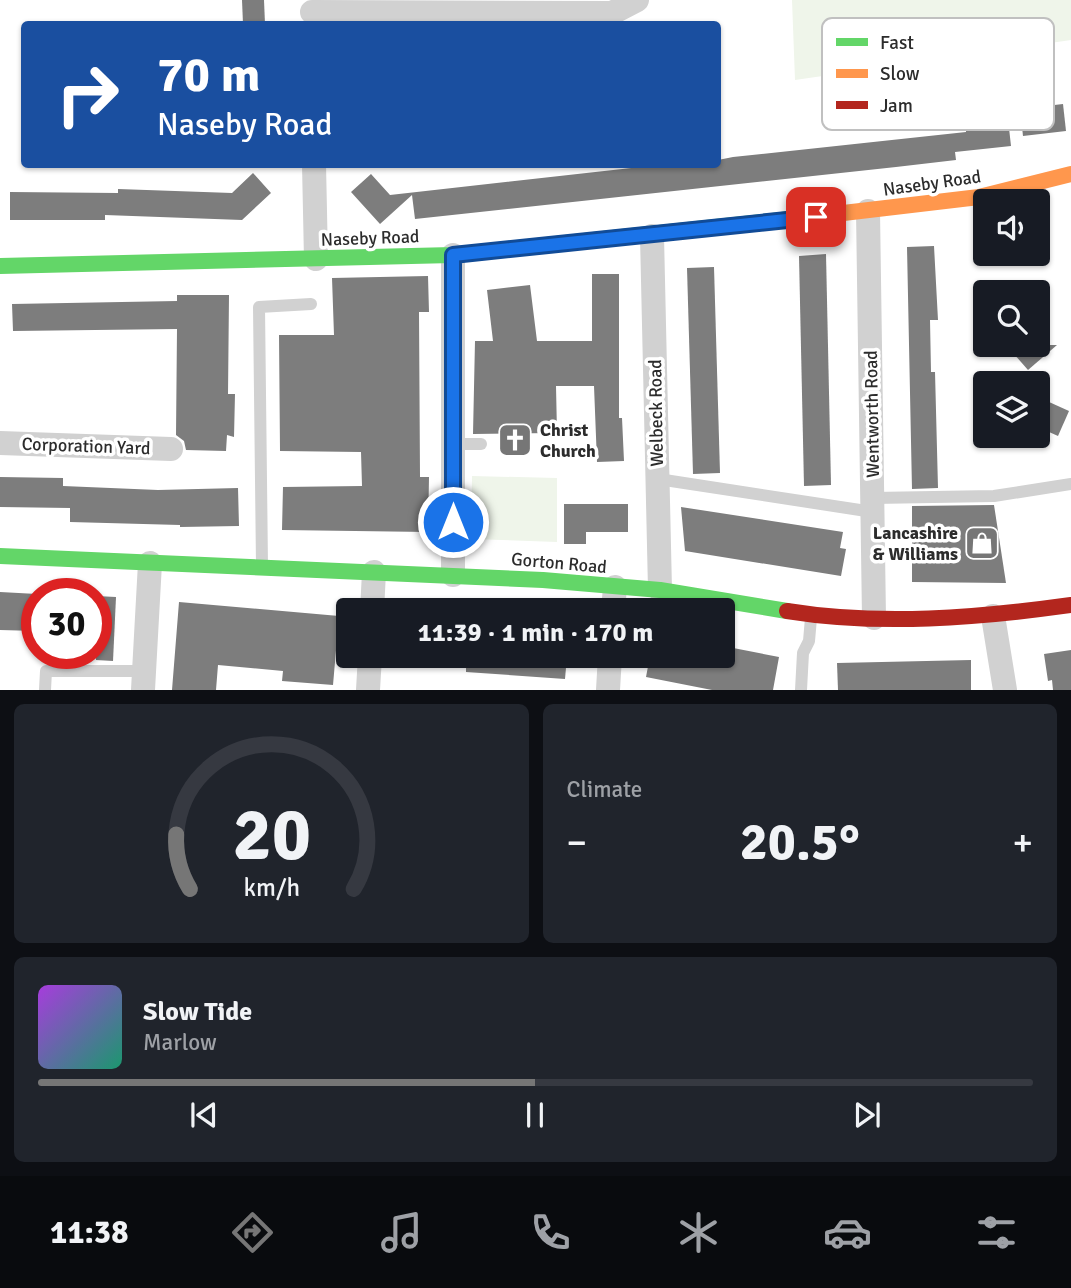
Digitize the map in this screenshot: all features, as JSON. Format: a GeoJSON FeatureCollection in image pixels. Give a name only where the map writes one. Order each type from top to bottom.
{"type":"FeatureCollection","features":[{"type":"Feature","properties":{"kind":"main road","name":"Naseby Road"},"geometry":{"type":"LineString","coordinates":[[0,266],[453,255],[652,236],[979,197],[1071,174]]}},
{"type":"Feature","properties":{"kind":"main road","name":"Gorton Road"},"geometry":{"type":"LineString","coordinates":[[0,556],[453,575],[607,598]]}},
{"type":"Feature","properties":{"kind":"main road","name":"Gorton Road"},"geometry":{"type":"LineString","coordinates":[[619,598],[660,590],[812,615],[874,618],[993,616],[1071,605]]}},
{"type":"Feature","properties":{"kind":"street"},"geometry":{"type":"LineString","coordinates":[[312,12],[612,13],[637,0]]}},
{"type":"Feature","properties":{"kind":"street"},"geometry":{"type":"LineString","coordinates":[[314,168],[316,259]]}},
{"type":"Feature","properties":{"kind":"street","name":"Wentworth Road"},"geometry":{"type":"LineString","coordinates":[[868,211],[874,618]]}},
{"type":"Feature","properties":{"kind":"street","name":"Welbeck Road"},"geometry":{"type":"LineString","coordinates":[[652,236],[660,590]]}},
{"type":"Feature","properties":{"kind":"street"},"geometry":{"type":"LineString","coordinates":[[453,255],[453,575]]}},
{"type":"Feature","properties":{"kind":"street","name":"Corporation Yard"},"geometry":{"type":"LineString","coordinates":[[0,443],[171,449]]}},
{"type":"Feature","properties":{"kind":"street"},"geometry":{"type":"LineString","coordinates":[[144,680],[150,563]]}},
{"type":"Feature","properties":{"kind":"street"},"geometry":{"type":"LineString","coordinates":[[373,598],[374,572]]}},
{"type":"Feature","properties":{"kind":"street"},"geometry":{"type":"LineString","coordinates":[[993,616],[1005,690]]}},
{"type":"Feature","properties":{"kind":"street"},"geometry":{"type":"LineString","coordinates":[[368,690],[369,668]]}},
{"type":"Feature","properties":{"kind":"street"},"geometry":{"type":"LineString","coordinates":[[608,690],[609,668]]}},
{"type":"Feature","properties":{"kind":"lane"},"geometry":{"type":"LineString","coordinates":[[261,568],[259,307],[311,304]]}},
{"type":"Feature","properties":{"kind":"lane"},"geometry":{"type":"LineString","coordinates":[[454,444],[481,444]]}},
{"type":"Feature","properties":{"kind":"lane"},"geometry":{"type":"LineString","coordinates":[[658,479],[873,505],[994,496],[1071,484]]}},
{"type":"Feature","properties":{"kind":"lane"},"geometry":{"type":"LineString","coordinates":[[801,690],[803,653],[809,641],[812,615]]}},
{"type":"Feature","properties":{"kind":"lane"},"geometry":{"type":"LineString","coordinates":[[45,690],[46,671],[144,680]]}},
{"type":"Feature","properties":{"kind":"shaded area"},"geometry":{"type":"Polygon","coordinates":[[[792,0],[1071,0],[1071,40],[1054,42],[1054,18],[822,18],[822,76],[795,80],[792,0]]]}},
{"type":"Feature","properties":{"kind":"shaded area"},"geometry":{"type":"Polygon","coordinates":[[[472,476],[557,478],[557,542],[471,539],[472,476]]]}},
{"type":"Feature","properties":{"kind":"building"},"geometry":{"type":"Polygon","coordinates":[[[242,0],[264,0],[265,21],[243,21],[242,0]]]}},
{"type":"Feature","properties":{"kind":"building"},"geometry":{"type":"Polygon","coordinates":[[[1063,104],[1066,131],[1023,136],[1022,130],[1054,130],[1054,105],[1063,104]]]}},
{"type":"Feature","properties":{"kind":"building"},"geometry":{"type":"Polygon","coordinates":[[[1009,130],[1011,146],[955,152],[956,160],[415,219],[412,195],[380,224],[351,192],[371,174],[390,195],[631,168],[721,168],[721,159],[733,157],[966,132],[1009,130]]]}},
{"type":"Feature","properties":{"kind":"building"},"geometry":{"type":"Polygon","coordinates":[[[253,173],[271,193],[242,220],[105,215],[105,220],[10,220],[10,192],[118,193],[118,189],[232,193],[253,173]]]}},
{"type":"Feature","properties":{"kind":"building"},"geometry":{"type":"Polygon","coordinates":[[[934,246],[938,320],[930,320],[931,372],[935,372],[938,488],[912,489],[907,247],[934,246]]]}},
{"type":"Feature","properties":{"kind":"building"},"geometry":{"type":"Polygon","coordinates":[[[826,254],[831,485],[804,486],[799,256],[826,254]]]}},
{"type":"Feature","properties":{"kind":"building"},"geometry":{"type":"Polygon","coordinates":[[[714,267],[720,473],[693,474],[687,268],[714,267]]]}},
{"type":"Feature","properties":{"kind":"building"},"geometry":{"type":"Polygon","coordinates":[[[592,274],[619,274],[619,418],[622,418],[624,461],[597,462],[594,386],[556,386],[557,433],[473,434],[475,341],[493,341],[487,290],[530,285],[537,341],[592,341],[592,274]]]}},
{"type":"Feature","properties":{"kind":"building"},"geometry":{"type":"Polygon","coordinates":[[[428,276],[429,312],[419,312],[420,477],[429,477],[428,532],[282,530],[283,487],[362,486],[361,452],[280,451],[279,335],[334,335],[332,278],[428,276]]]}},
{"type":"Feature","properties":{"kind":"building"},"geometry":{"type":"Polygon","coordinates":[[[177,295],[229,295],[228,394],[235,394],[234,437],[227,435],[226,451],[186,450],[184,441],[176,435],[177,329],[13,331],[12,304],[177,301],[177,295]]]}},
{"type":"Feature","properties":{"kind":"building"},"geometry":{"type":"Polygon","coordinates":[[[1017,357],[1043,357],[1028,370],[1017,357]]]}},
{"type":"Feature","properties":{"kind":"building"},"geometry":{"type":"Polygon","coordinates":[[[1050,402],[1069,411],[1058,436],[1050,432],[1050,402]]]}},
{"type":"Feature","properties":{"kind":"building"},"geometry":{"type":"Polygon","coordinates":[[[0,477],[63,478],[63,486],[158,490],[238,488],[239,526],[180,527],[70,522],[70,508],[0,507],[0,477]]]}},
{"type":"Feature","properties":{"kind":"building"},"geometry":{"type":"Polygon","coordinates":[[[564,504],[628,504],[628,532],[586,532],[586,544],[564,544],[564,504]]]}},
{"type":"Feature","properties":{"kind":"building"},"geometry":{"type":"Polygon","coordinates":[[[994,505],[1006,583],[912,582],[912,506],[994,505]]]}},
{"type":"Feature","properties":{"kind":"building"},"geometry":{"type":"Polygon","coordinates":[[[681,507],[843,532],[840,548],[846,549],[841,576],[685,551],[681,507]]]}},
{"type":"Feature","properties":{"kind":"building"},"geometry":{"type":"Polygon","coordinates":[[[0,592],[21,593],[21,631],[0,630],[0,592]]]}},
{"type":"Feature","properties":{"kind":"building"},"geometry":{"type":"Polygon","coordinates":[[[112,597],[116,597],[112,661],[112,597]]]}},
{"type":"Feature","properties":{"kind":"building"},"geometry":{"type":"Polygon","coordinates":[[[179,602],[336,616],[333,685],[282,681],[283,671],[218,665],[216,690],[172,690],[179,602]]]}},
{"type":"Feature","properties":{"kind":"building"},"geometry":{"type":"Polygon","coordinates":[[[735,648],[779,657],[773,690],[712,690],[646,677],[648,668],[735,668],[735,648]]]}},
{"type":"Feature","properties":{"kind":"building"},"geometry":{"type":"Polygon","coordinates":[[[1071,650],[1071,690],[1053,690],[1052,680],[1048,681],[1044,654],[1071,650]]]}},
{"type":"Feature","properties":{"kind":"building"},"geometry":{"type":"Polygon","coordinates":[[[971,660],[971,690],[838,690],[837,663],[971,660]]]}},
{"type":"Feature","properties":{"kind":"building"},"geometry":{"type":"Polygon","coordinates":[[[466,668],[566,668],[565,679],[466,672],[466,668]]]}},
{"type":"Feature","properties":{"kind":"traffic: fast"},"geometry":{"type":"LineString","coordinates":[[0,266],[453,255],[818,216]]}},
{"type":"Feature","properties":{"kind":"traffic: fast"},"geometry":{"type":"LineString","coordinates":[[0,556],[543,580],[660,590],[787,611]]}},
{"type":"Feature","properties":{"kind":"traffic: slow"},"geometry":{"type":"LineString","coordinates":[[818,216],[979,197],[1071,174]]}},
{"type":"Feature","properties":{"kind":"traffic: jam"},"geometry":{"type":"LineString","coordinates":[[787,611],[822,616],[893,619],[965,617],[1071,605]]}},
{"type":"Feature","properties":{"kind":"place","name":"Christ Church"},"geometry":{"type":"Point","coordinates":[515,440]}},
{"type":"Feature","properties":{"kind":"place","name":"Lancashire & Williams"},"geometry":{"type":"Point","coordinates":[982,543]}},
{"type":"Feature","properties":{"kind":"route"},"geometry":{"type":"LineString","coordinates":[[453,522],[453,255],[816,217]]}}]}
